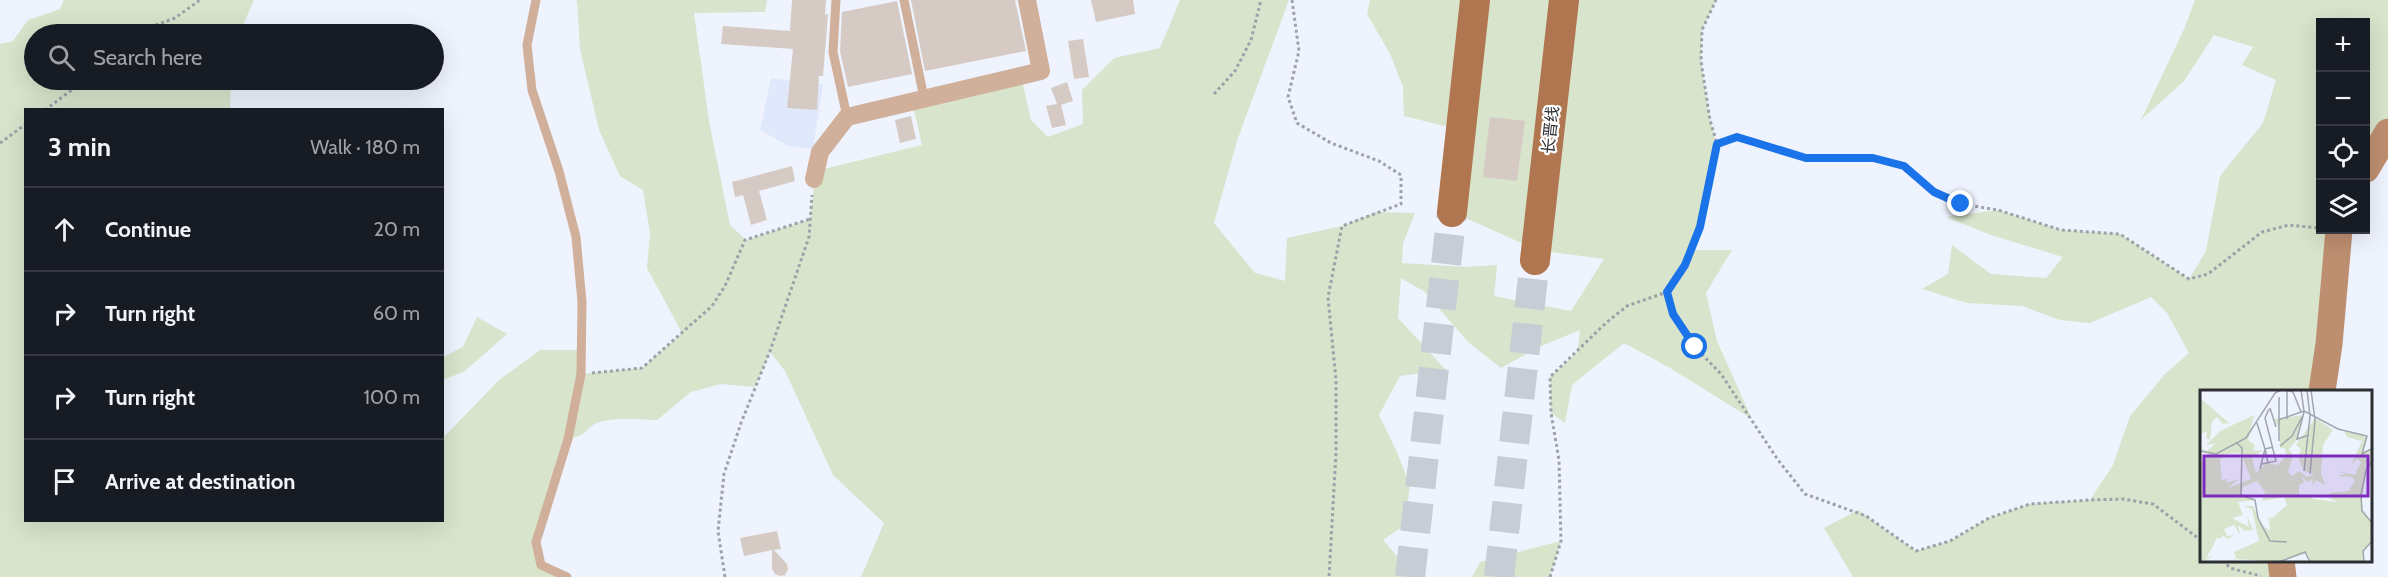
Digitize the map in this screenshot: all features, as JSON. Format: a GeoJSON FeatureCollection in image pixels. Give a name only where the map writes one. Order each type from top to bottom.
{"type":"FeatureCollection","features":[{"type":"Feature","properties":{"kind":"main road"},"geometry":{"type":"LineString","coordinates":[[1452,212],[1475,0]]}},
{"type":"Feature","properties":{"kind":"main road","name":"长晋线"},"geometry":{"type":"LineString","coordinates":[[1535,260],[1564,0]]}},
{"type":"Feature","properties":{"kind":"main road"},"geometry":{"type":"LineString","coordinates":[[2370,162],[2388,132]]}},
{"type":"Feature","properties":{"kind":"main road"},"geometry":{"type":"LineString","coordinates":[[2322,390],[2329,344],[2339,234]]}},
{"type":"Feature","properties":{"kind":"main road"},"geometry":{"type":"LineString","coordinates":[[2281,562],[2283,577]]}},
{"type":"Feature","properties":{"kind":"street"},"geometry":{"type":"LineString","coordinates":[[814,179],[820,152],[847,117],[1041,71],[1027,0]]}},
{"type":"Feature","properties":{"kind":"lane"},"geometry":{"type":"LineString","coordinates":[[536,0],[527,45],[532,90],[559,171],[576,237],[582,302],[581,374],[568,439],[536,543],[541,565],[567,577]]}},
{"type":"Feature","properties":{"kind":"lane"},"geometry":{"type":"LineString","coordinates":[[836,0],[833,52],[847,117]]}},
{"type":"Feature","properties":{"kind":"lane"},"geometry":{"type":"LineString","coordinates":[[904,0],[924,98]]}},
{"type":"Feature","properties":{"kind":"path"},"geometry":{"type":"LineString","coordinates":[[159,24],[175,18],[200,0]]}},
{"type":"Feature","properties":{"kind":"path"},"geometry":{"type":"LineString","coordinates":[[1214,94],[1235,71],[1251,40],[1261,0]]}},
{"type":"Feature","properties":{"kind":"path"},"geometry":{"type":"LineString","coordinates":[[1293,0],[1299,51],[1288,98],[1297,123],[1330,143],[1379,161],[1401,175],[1401,204],[1342,226],[1328,297],[1336,381],[1336,453],[1329,577]]}},
{"type":"Feature","properties":{"kind":"path"},"geometry":{"type":"LineString","coordinates":[[1550,577],[1561,541],[1559,460],[1551,413],[1550,377],[1627,306],[1667,292],[1685,265],[1700,227],[1717,144],[1710,120],[1701,61],[1702,30],[1716,0]]}},
{"type":"Feature","properties":{"kind":"path"},"geometry":{"type":"LineString","coordinates":[[48,108],[72,90]]}},
{"type":"Feature","properties":{"kind":"path"},"geometry":{"type":"LineString","coordinates":[[0,143],[24,125]]}},
{"type":"Feature","properties":{"kind":"path"},"geometry":{"type":"LineString","coordinates":[[1717,144],[1737,137],[1806,158],[1873,158],[1904,166],[1934,192],[1961,204],[2007,212],[2061,230],[2121,234],[2189,279],[2208,274],[2262,232],[2289,225],[2316,228]]}},
{"type":"Feature","properties":{"kind":"path"},"geometry":{"type":"LineString","coordinates":[[725,577],[717,531],[724,474],[809,237],[814,179]]}},
{"type":"Feature","properties":{"kind":"path"},"geometry":{"type":"LineString","coordinates":[[581,374],[642,368],[712,306],[725,286],[746,240],[810,219]]}},
{"type":"Feature","properties":{"kind":"path"},"geometry":{"type":"LineString","coordinates":[[1667,292],[1673,314],[1690,339],[1721,374],[1778,460],[1805,494],[1866,516],[1916,551],[1950,541],[1989,518],[2030,504],[2123,499],[2153,504],[2200,539]]}},
{"type":"Feature","properties":{"kind":"path"},"geometry":{"type":"LineString","coordinates":[[2224,562],[2230,568],[2266,577]]}},
{"type":"Feature","properties":{"kind":"shaded area"},"geometry":{"type":"Polygon","coordinates":[[[771,78],[823,84],[813,149],[788,146],[760,130],[771,78]]]}},
{"type":"Feature","properties":{"kind":"green space"},"geometry":{"type":"Polygon","coordinates":[[[64,0],[254,0],[243,24],[25,24],[28,20],[60,9],[64,0]]]}},
{"type":"Feature","properties":{"kind":"green space"},"geometry":{"type":"Polygon","coordinates":[[[573,0],[767,0],[765,12],[694,13],[709,121],[730,225],[746,240],[810,219],[816,171],[922,145],[912,101],[1021,76],[1031,120],[1048,137],[1083,124],[1082,90],[1114,58],[1160,48],[1180,0],[1289,0],[1237,141],[1214,223],[1255,273],[1285,281],[1287,238],[1342,226],[1376,212],[1415,213],[1403,244],[1402,263],[1466,267],[1497,265],[1494,296],[1571,311],[1604,259],[1537,250],[1452,212],[1461,130],[1404,116],[1403,87],[1390,54],[1367,14],[1370,0],[1716,0],[1702,30],[1701,61],[1710,120],[1717,144],[1700,227],[1691,250],[1732,250],[1706,293],[1717,341],[1752,419],[1670,368],[1624,343],[1572,385],[1565,423],[1551,413],[1550,377],[1577,353],[1580,330],[1539,347],[1501,368],[1468,342],[1425,292],[1401,278],[1398,318],[1446,370],[1400,376],[1379,415],[1410,485],[1405,525],[1383,540],[1415,577],[861,577],[884,523],[833,475],[785,371],[770,352],[755,387],[721,384],[691,392],[657,420],[617,419],[601,422],[582,435],[568,439],[536,543],[541,565],[567,577],[0,577],[0,44],[13,41],[24,26],[24,90],[231,90],[230,108],[24,108],[24,522],[444,522],[444,437],[499,380],[540,350],[581,350],[581,374],[642,368],[682,333],[647,268],[650,233],[643,190],[620,176],[599,130],[580,49],[577,1],[573,0]]]}},
{"type":"Feature","properties":{"kind":"green space"},"geometry":{"type":"Polygon","coordinates":[[[2195,0],[2388,0],[2388,132],[2370,162],[2370,18],[2316,18],[2316,234],[2339,234],[2322,390],[2200,390],[2200,562],[2281,562],[2283,577],[1853,577],[1824,528],[1858,510],[1916,551],[1950,541],[1989,518],[2030,504],[2090,500],[2113,465],[2130,416],[2165,374],[2189,353],[2167,313],[2151,297],[2090,323],[2060,320],[2022,306],[1967,303],[1922,289],[1948,274],[1952,245],[1991,274],[2046,278],[2063,257],[1991,235],[1946,217],[1998,210],[2061,230],[2120,234],[2189,279],[2206,251],[2220,176],[2263,123],[2276,80],[2242,65],[2253,47],[2214,35],[2184,81],[2141,120],[2184,29],[2195,0]]]}},
{"type":"Feature","properties":{"kind":"green space"},"geometry":{"type":"Polygon","coordinates":[[[477,317],[507,334],[465,371],[444,380],[444,356],[463,347],[477,317]]]}},
{"type":"Feature","properties":{"kind":"green space"},"geometry":{"type":"Polygon","coordinates":[[[1561,541],[1550,577],[1472,577],[1480,562],[1561,541]]]}},
{"type":"Feature","properties":{"kind":"building"},"geometry":{"type":"Polygon","coordinates":[[[792,0],[826,0],[825,15],[828,14],[823,76],[819,76],[817,110],[787,108],[793,49],[721,44],[723,26],[790,31],[792,0]]]}},
{"type":"Feature","properties":{"kind":"building"},"geometry":{"type":"Polygon","coordinates":[[[911,0],[1015,0],[1026,51],[925,71],[911,0]]]}},
{"type":"Feature","properties":{"kind":"building"},"geometry":{"type":"Polygon","coordinates":[[[1091,0],[1133,0],[1135,14],[1096,22],[1091,0]]]}},
{"type":"Feature","properties":{"kind":"building"},"geometry":{"type":"Polygon","coordinates":[[[897,1],[912,74],[848,87],[840,51],[842,12],[897,1]]]}},
{"type":"Feature","properties":{"kind":"building"},"geometry":{"type":"Polygon","coordinates":[[[1083,39],[1089,77],[1074,79],[1068,41],[1083,39]]]}},
{"type":"Feature","properties":{"kind":"building"},"geometry":{"type":"Polygon","coordinates":[[[1067,82],[1073,101],[1061,105],[1066,125],[1052,128],[1046,106],[1057,104],[1051,88],[1067,82]]]}},
{"type":"Feature","properties":{"kind":"building"},"geometry":{"type":"Polygon","coordinates":[[[911,116],[916,139],[900,143],[895,120],[911,116]]]}},
{"type":"Feature","properties":{"kind":"building"},"geometry":{"type":"Polygon","coordinates":[[[1490,117],[1525,121],[1517,181],[1483,177],[1490,117]]]}},
{"type":"Feature","properties":{"kind":"building"},"geometry":{"type":"Polygon","coordinates":[[[792,166],[795,181],[759,191],[767,220],[751,225],[743,195],[735,197],[732,182],[792,166]]]}},
{"type":"Feature","properties":{"kind":"building"},"geometry":{"type":"Polygon","coordinates":[[[777,531],[781,549],[774,550],[787,564],[788,569],[785,575],[780,576],[772,569],[772,550],[744,556],[740,538],[777,531]]]}},
{"type":"Feature","properties":{"kind":"tunnel"},"geometry":{"type":"LineString","coordinates":[[1410,577],[1452,212]]}},
{"type":"Feature","properties":{"kind":"tunnel"},"geometry":{"type":"LineString","coordinates":[[1499,577],[1535,260]]}},
{"type":"Feature","properties":{"kind":"route"},"geometry":{"type":"LineString","coordinates":[[1695,347],[1673,314],[1667,292],[1685,265],[1700,227],[1717,144],[1737,137],[1806,158],[1873,158],[1904,166],[1934,192],[1961,204]]}}]}
